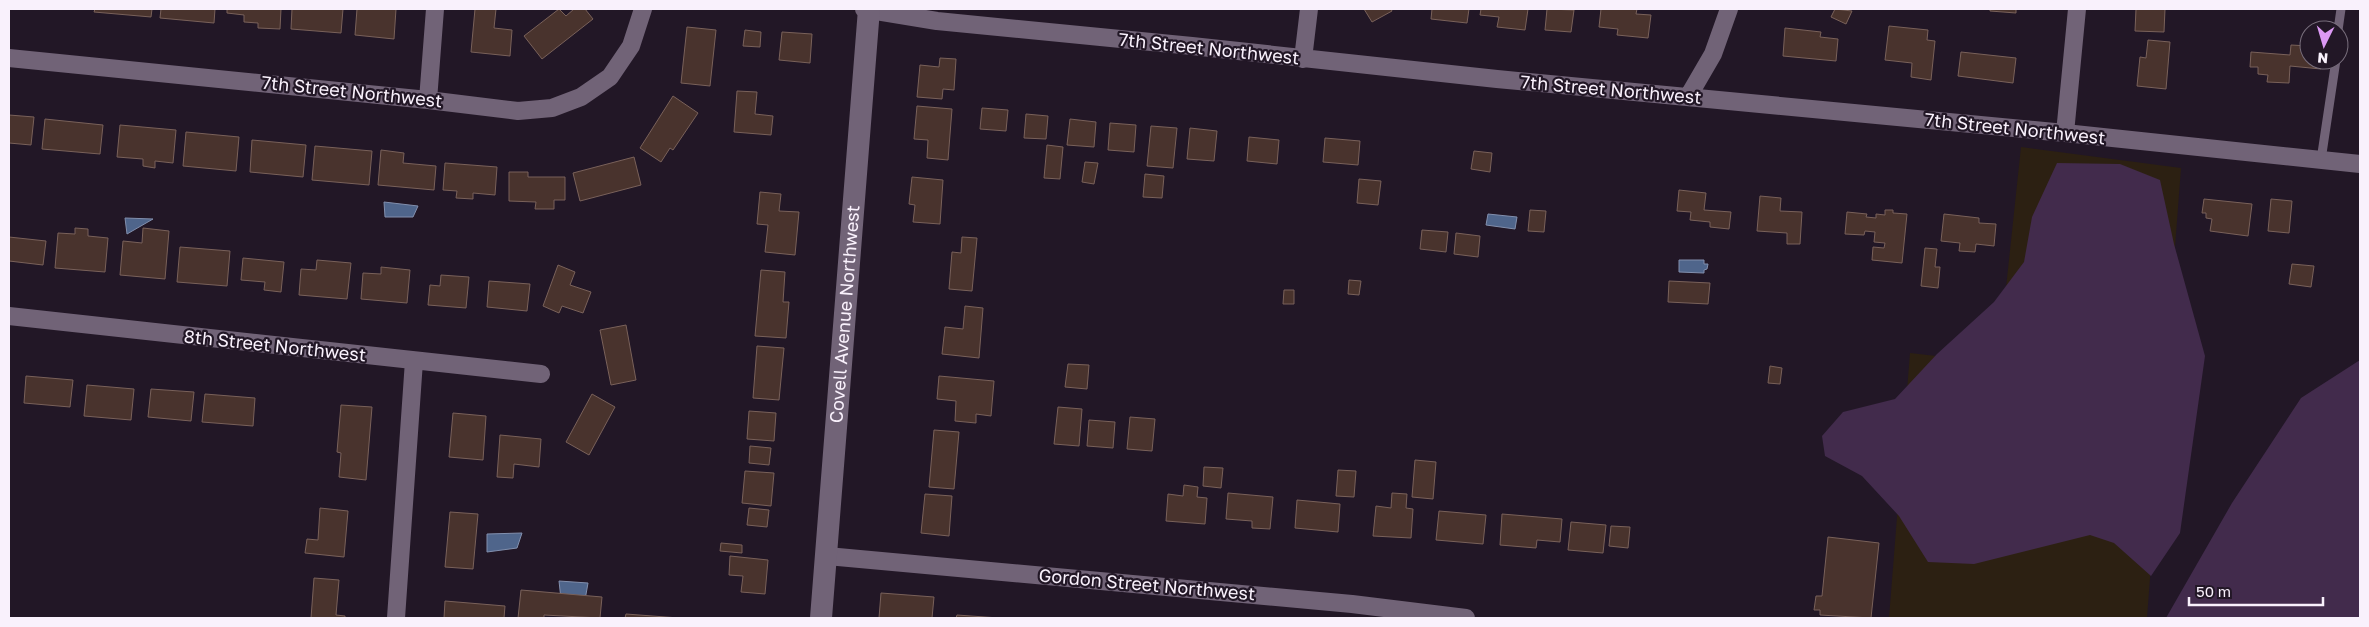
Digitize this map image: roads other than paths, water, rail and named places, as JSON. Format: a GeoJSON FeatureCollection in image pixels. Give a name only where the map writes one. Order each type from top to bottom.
{"type":"FeatureCollection","features":[{"type":"Feature","properties":{"kind":"street"},"geometry":{"type":"LineString","coordinates":[[428,100],[435,9]]}},
{"type":"Feature","properties":{"kind":"street","name":"7th Street Northwest"},"geometry":{"type":"LineString","coordinates":[[9,58],[428,100],[518,111],[552,108],[581,97],[610,77],[631,46],[643,9]]}},
{"type":"Feature","properties":{"kind":"street","name":"7th Street Northwest"},"geometry":{"type":"LineString","coordinates":[[864,9],[938,15],[1303,59],[2065,133],[2360,164]]}},
{"type":"Feature","properties":{"kind":"street","name":"Covell Avenue Northwest"},"geometry":{"type":"LineString","coordinates":[[822,618],[869,9]]}},
{"type":"Feature","properties":{"kind":"street"},"geometry":{"type":"LineString","coordinates":[[1303,59],[1309,9]]}},
{"type":"Feature","properties":{"kind":"street"},"geometry":{"type":"LineString","coordinates":[[1688,97],[1713,54],[1729,9]]}},
{"type":"Feature","properties":{"kind":"street"},"geometry":{"type":"LineString","coordinates":[[2065,133],[2078,9]]}},
{"type":"Feature","properties":{"kind":"street","name":"8th Street Northwest"},"geometry":{"type":"LineString","coordinates":[[9,316],[541,374]]}},
{"type":"Feature","properties":{"kind":"street"},"geometry":{"type":"LineString","coordinates":[[396,618],[414,361]]}},
{"type":"Feature","properties":{"kind":"street","name":"Gordon Street Northwest"},"geometry":{"type":"LineString","coordinates":[[827,556],[1351,611],[1466,618]]}},
{"type":"Feature","properties":{"kind":"lane"},"geometry":{"type":"LineString","coordinates":[[2321,160],[2334,70]]}},
{"type":"Feature","properties":{"kind":"water"},"geometry":{"type":"Polygon","coordinates":[[[384,202],[418,206],[413,217],[385,217],[384,202]]]}},
{"type":"Feature","properties":{"kind":"water"},"geometry":{"type":"Polygon","coordinates":[[[1488,214],[1517,217],[1515,229],[1486,225],[1488,214]]]}},
{"type":"Feature","properties":{"kind":"water"},"geometry":{"type":"Polygon","coordinates":[[[125,218],[153,219],[127,234],[125,218]]]}},
{"type":"Feature","properties":{"kind":"water"},"geometry":{"type":"Polygon","coordinates":[[[1679,260],[1704,260],[1704,264],[1708,264],[1707,269],[1704,270],[1704,273],[1679,272],[1679,260]]]}},
{"type":"Feature","properties":{"kind":"water"},"geometry":{"type":"Polygon","coordinates":[[[522,533],[517,548],[487,552],[487,534],[522,533]]]}},
{"type":"Feature","properties":{"kind":"water"},"geometry":{"type":"Polygon","coordinates":[[[559,581],[588,583],[585,600],[561,599],[559,581]]]}}]}
